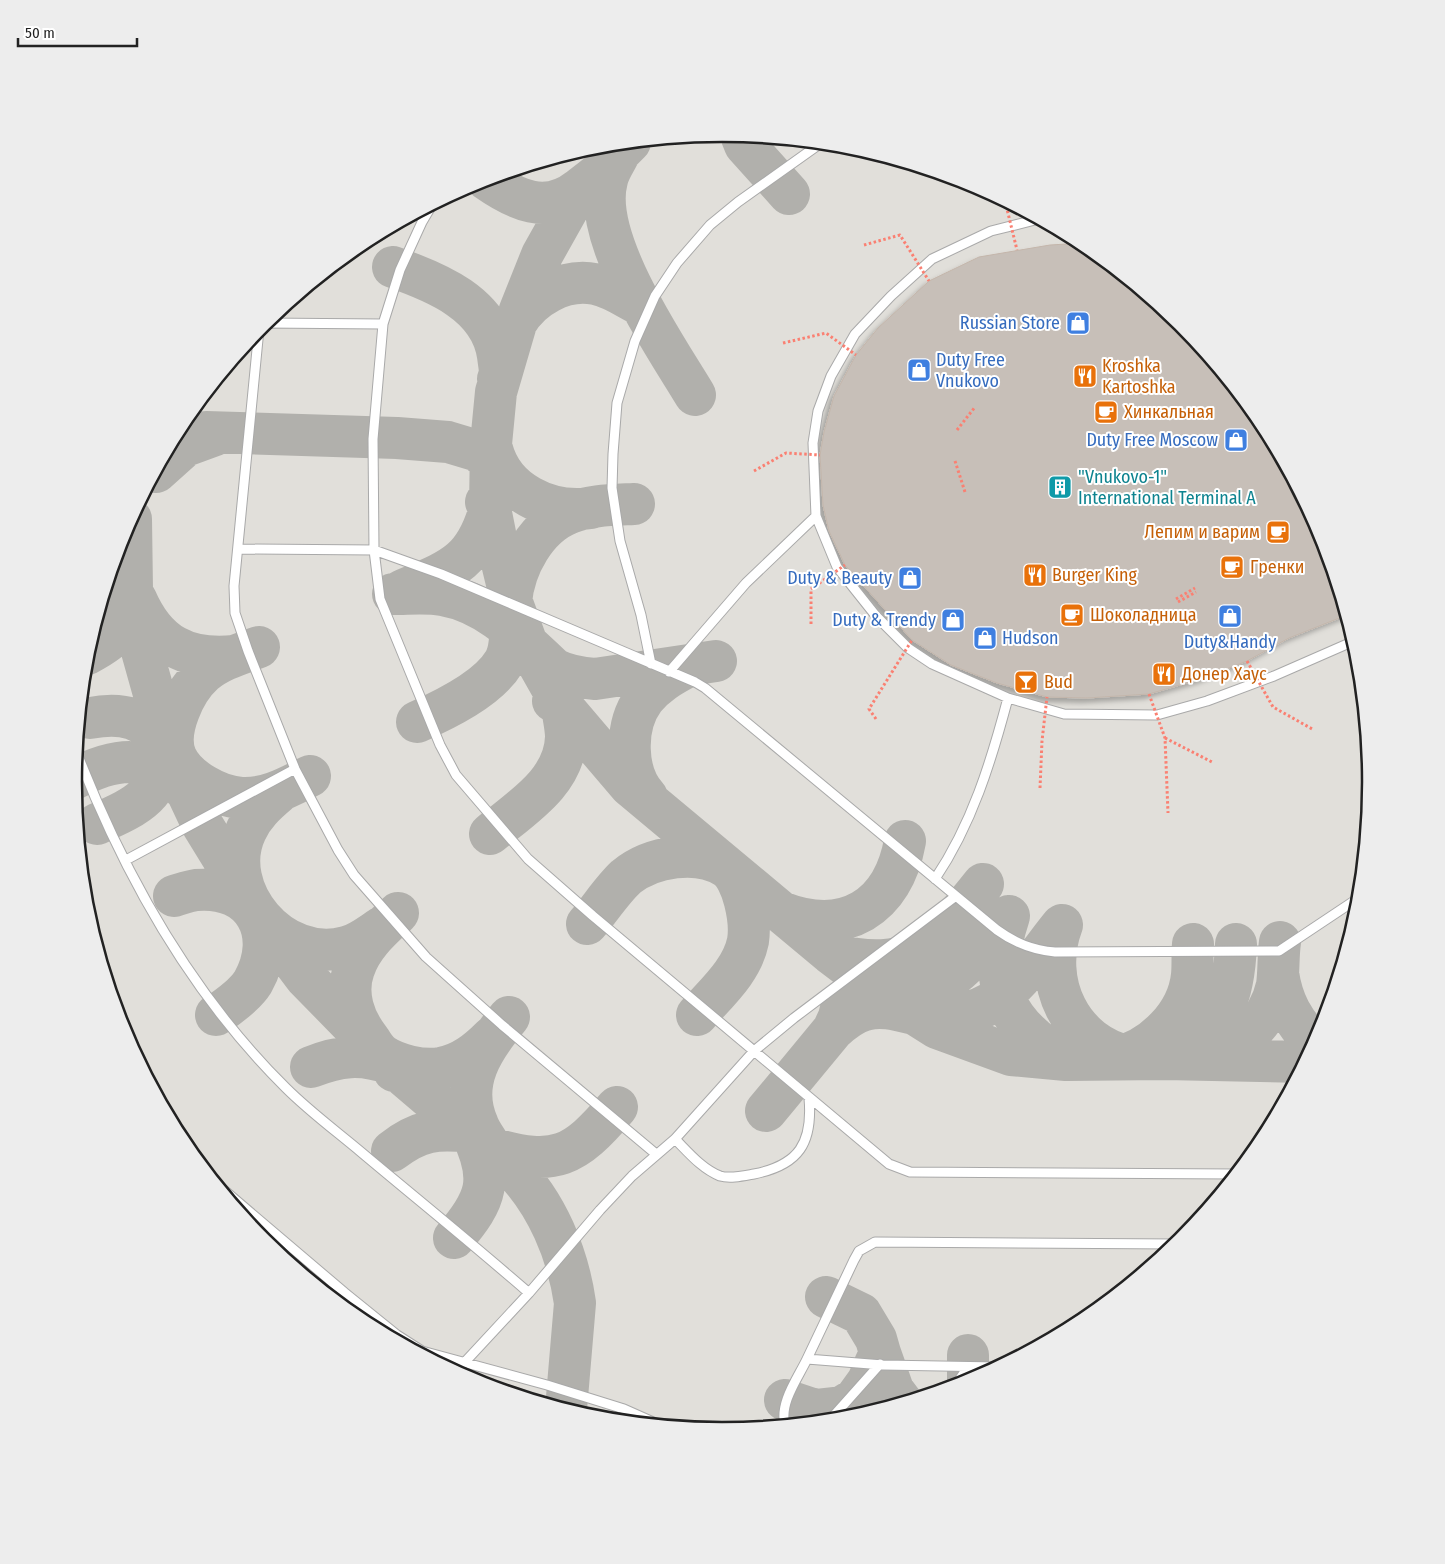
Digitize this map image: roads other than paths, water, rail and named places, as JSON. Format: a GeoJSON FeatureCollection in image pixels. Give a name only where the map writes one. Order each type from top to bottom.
{"type":"FeatureCollection","features":[{"type":"Feature","properties":{"kind":"lane"},"geometry":{"type":"LineString","coordinates":[[651,664],[641,615],[620,541],[612,488],[618,403],[635,341],[656,296],[677,263],[710,225],[738,202],[814,148]]}},
{"type":"Feature","properties":{"kind":"lane"},"geometry":{"type":"LineString","coordinates":[[426,215],[400,270],[383,324],[373,439],[374,550],[380,600],[427,717],[456,775],[528,859],[889,1164],[910,1172],[1228,1174]]}},
{"type":"Feature","properties":{"kind":"lane"},"geometry":{"type":"LineString","coordinates":[[419,219],[422,222]]}},
{"type":"Feature","properties":{"kind":"lane"},"geometry":{"type":"LineString","coordinates":[[1030,221],[991,231],[932,259],[855,334],[831,376],[818,411],[813,443],[816,516],[838,567],[876,616],[908,648],[932,664],[1008,698],[1064,714],[1157,714],[1207,702],[1274,676],[1347,644]]}},
{"type":"Feature","properties":{"kind":"lane"},"geometry":{"type":"LineString","coordinates":[[277,323],[383,324]]}},
{"type":"Feature","properties":{"kind":"lane"},"geometry":{"type":"LineString","coordinates":[[258,342],[234,586],[235,613],[248,651],[295,769],[349,867],[426,957],[502,1025],[656,1154]]}},
{"type":"Feature","properties":{"kind":"lane"},"geometry":{"type":"LineString","coordinates":[[669,672],[746,583],[816,516]]}},
{"type":"Feature","properties":{"kind":"lane"},"geometry":{"type":"LineString","coordinates":[[238,550],[374,550],[441,574],[705,688],[1015,943],[1041,951],[1236,953],[1278,951],[1351,903]]}},
{"type":"Feature","properties":{"kind":"lane"},"geometry":{"type":"LineString","coordinates":[[935,879],[953,853],[971,816],[1008,698]]}},
{"type":"Feature","properties":{"kind":"lane"},"geometry":{"type":"LineString","coordinates":[[83,767],[105,821],[169,939],[196,980],[266,1067],[294,1095],[529,1293]]}},
{"type":"Feature","properties":{"kind":"lane"},"geometry":{"type":"LineString","coordinates":[[126,860],[295,769]]}},
{"type":"Feature","properties":{"kind":"lane"},"geometry":{"type":"LineString","coordinates":[[464,1363],[529,1293],[600,1210],[632,1176],[675,1139],[754,1051],[794,1018],[956,896]]}},
{"type":"Feature","properties":{"kind":"lane"},"geometry":{"type":"LineString","coordinates":[[675,1139],[700,1163],[722,1176],[768,1171],[784,1165],[793,1158],[804,1140],[811,1117],[809,1098]]}},
{"type":"Feature","properties":{"kind":"lane"},"geometry":{"type":"LineString","coordinates":[[246,1209],[386,1326]]}},
{"type":"Feature","properties":{"kind":"lane"},"geometry":{"type":"LineString","coordinates":[[784,1419],[783,1412],[785,1406],[854,1260],[860,1251],[875,1242],[1165,1244]]}},
{"type":"Feature","properties":{"kind":"lane"},"geometry":{"type":"LineString","coordinates":[[438,1356],[547,1385],[624,1409],[643,1417]]}},
{"type":"Feature","properties":{"kind":"lane"},"geometry":{"type":"LineString","coordinates":[[807,1359],[880,1364],[981,1367]]}},
{"type":"Feature","properties":{"kind":"lane"},"geometry":{"type":"LineString","coordinates":[[837,1412],[880,1364]]}},
{"type":"Feature","properties":{"kind":"lane"},"geometry":{"type":"LineString","coordinates":[[963,1375],[968,1367]]}},
{"type":"Feature","properties":{"kind":"place","name":"Russian Store"},"geometry":{"type":"Point","coordinates":[1078,323]}},
{"type":"Feature","properties":{"kind":"place","name":"Duty Free Vnukovo"},"geometry":{"type":"Point","coordinates":[919,370]}},
{"type":"Feature","properties":{"kind":"place","name":"Kroshka Kartoshka"},"geometry":{"type":"Point","coordinates":[1085,376]}},
{"type":"Feature","properties":{"kind":"place","name":"Хинкальная"},"geometry":{"type":"Point","coordinates":[1106,412]}},
{"type":"Feature","properties":{"kind":"place","name":"Duty Free Moscow"},"geometry":{"type":"Point","coordinates":[1236,440]}},
{"type":"Feature","properties":{"kind":"place","name":"\"Vnukovo-1\" International Terminal A"},"geometry":{"type":"Point","coordinates":[1060,487]}},
{"type":"Feature","properties":{"kind":"place","name":"Лепим и варим"},"geometry":{"type":"Point","coordinates":[1278,532]}},
{"type":"Feature","properties":{"kind":"place","name":"Гренки"},"geometry":{"type":"Point","coordinates":[1232,567]}},
{"type":"Feature","properties":{"kind":"place","name":"Burger King"},"geometry":{"type":"Point","coordinates":[1035,575]}},
{"type":"Feature","properties":{"kind":"place","name":"Duty & Beauty"},"geometry":{"type":"Point","coordinates":[910,578]}},
{"type":"Feature","properties":{"kind":"place","name":"Шоколадница"},"geometry":{"type":"Point","coordinates":[1072,615]}},
{"type":"Feature","properties":{"kind":"place","name":"Duty&Handy"},"geometry":{"type":"Point","coordinates":[1230,616]}},
{"type":"Feature","properties":{"kind":"place","name":"Duty & Trendy"},"geometry":{"type":"Point","coordinates":[953,620]}},
{"type":"Feature","properties":{"kind":"place","name":"Hudson"},"geometry":{"type":"Point","coordinates":[985,638]}},
{"type":"Feature","properties":{"kind":"place","name":"Донер Хаус"},"geometry":{"type":"Point","coordinates":[1164,674]}},
{"type":"Feature","properties":{"kind":"place","name":"Bud"},"geometry":{"type":"Point","coordinates":[1026,682]}}]}
